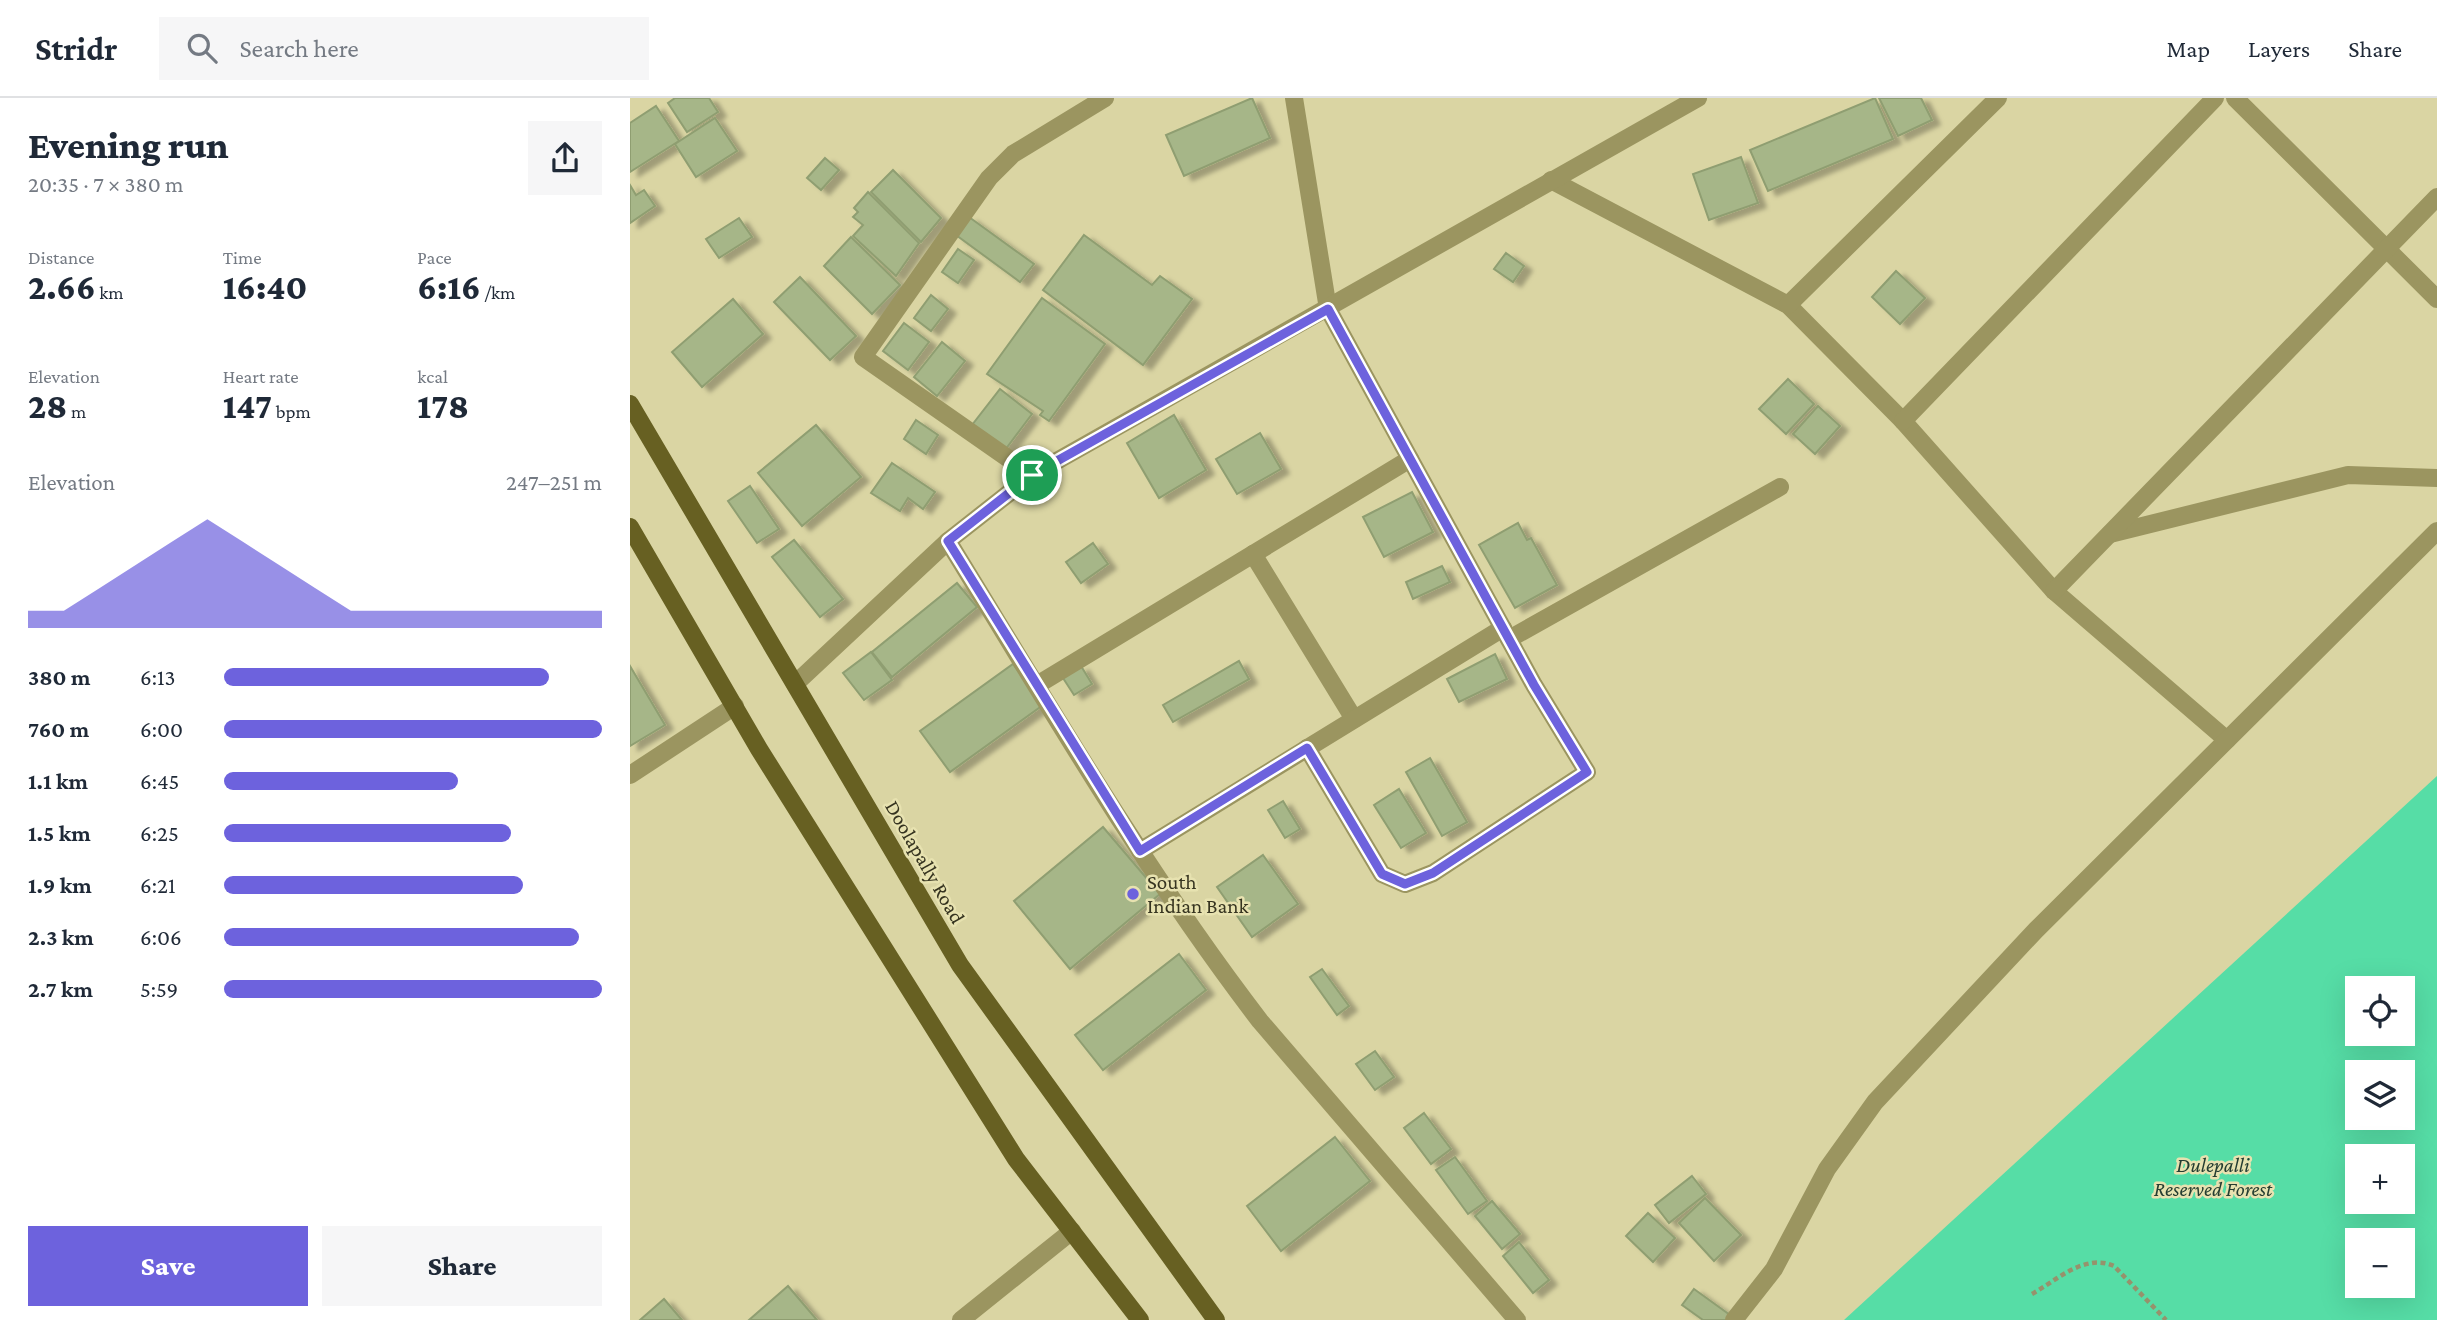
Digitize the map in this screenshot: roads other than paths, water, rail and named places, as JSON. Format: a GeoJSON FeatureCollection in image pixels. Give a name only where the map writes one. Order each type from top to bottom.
{"type":"FeatureCollection","features":[{"type":"Feature","properties":{"kind":"main road","name":"Doolapally Road"},"geometry":{"type":"LineString","coordinates":[[630,404],[960,965],[1216,1320]]}},
{"type":"Feature","properties":{"kind":"main road"},"geometry":{"type":"LineString","coordinates":[[630,527],[735,706],[1016,1159],[1140,1320]]}},
{"type":"Feature","properties":{"kind":"street"},"geometry":{"type":"LineString","coordinates":[[1032,475],[863,357],[989,178],[1013,154],[1105,98]]}},
{"type":"Feature","properties":{"kind":"street"},"geometry":{"type":"LineString","coordinates":[[1294,98],[1328,309],[1506,633],[1587,772],[1433,873],[1405,884],[1382,874],[1307,748]]}},
{"type":"Feature","properties":{"kind":"street"},"geometry":{"type":"LineString","coordinates":[[795,684],[948,541],[1032,475],[1698,98]]}},
{"type":"Feature","properties":{"kind":"street"},"geometry":{"type":"LineString","coordinates":[[1787,305],[1998,98]]}},
{"type":"Feature","properties":{"kind":"street"},"geometry":{"type":"LineString","coordinates":[[1903,421],[2215,98]]}},
{"type":"Feature","properties":{"kind":"street"},"geometry":{"type":"LineString","coordinates":[[2235,98],[2437,299]]}},
{"type":"Feature","properties":{"kind":"street"},"geometry":{"type":"LineString","coordinates":[[1551,180],[1787,305],[1903,421],[2054,591],[2227,740]]}},
{"type":"Feature","properties":{"kind":"street"},"geometry":{"type":"LineString","coordinates":[[2054,591],[2437,197]]}},
{"type":"Feature","properties":{"kind":"street"},"geometry":{"type":"LineString","coordinates":[[1037,685],[1410,459]]}},
{"type":"Feature","properties":{"kind":"street"},"geometry":{"type":"LineString","coordinates":[[2110,534],[2348,475],[2437,478]]}},
{"type":"Feature","properties":{"kind":"street"},"geometry":{"type":"LineString","coordinates":[[1140,851],[1354,719],[1506,633],[1780,487]]}},
{"type":"Feature","properties":{"kind":"street"},"geometry":{"type":"LineString","coordinates":[[1734,1320],[1774,1269],[1827,1169],[1875,1102],[2036,930],[2437,531]]}},
{"type":"Feature","properties":{"kind":"street"},"geometry":{"type":"LineString","coordinates":[[948,541],[1140,851],[1192,929],[1261,1021],[1517,1320]]}},
{"type":"Feature","properties":{"kind":"street"},"geometry":{"type":"LineString","coordinates":[[1253,554],[1354,719]]}},
{"type":"Feature","properties":{"kind":"street"},"geometry":{"type":"LineString","coordinates":[[630,775],[735,706]]}},
{"type":"Feature","properties":{"kind":"street"},"geometry":{"type":"LineString","coordinates":[[961,1320],[1072,1231]]}},
{"type":"Feature","properties":{"kind":"place","name":"South Indian Bank"},"geometry":{"type":"Point","coordinates":[1133,894]}},
{"type":"Feature","properties":{"kind":"park label","name":"Dulepalli Reserved Forest"},"geometry":{"type":"Point","coordinates":[2213,1177]}}]}
